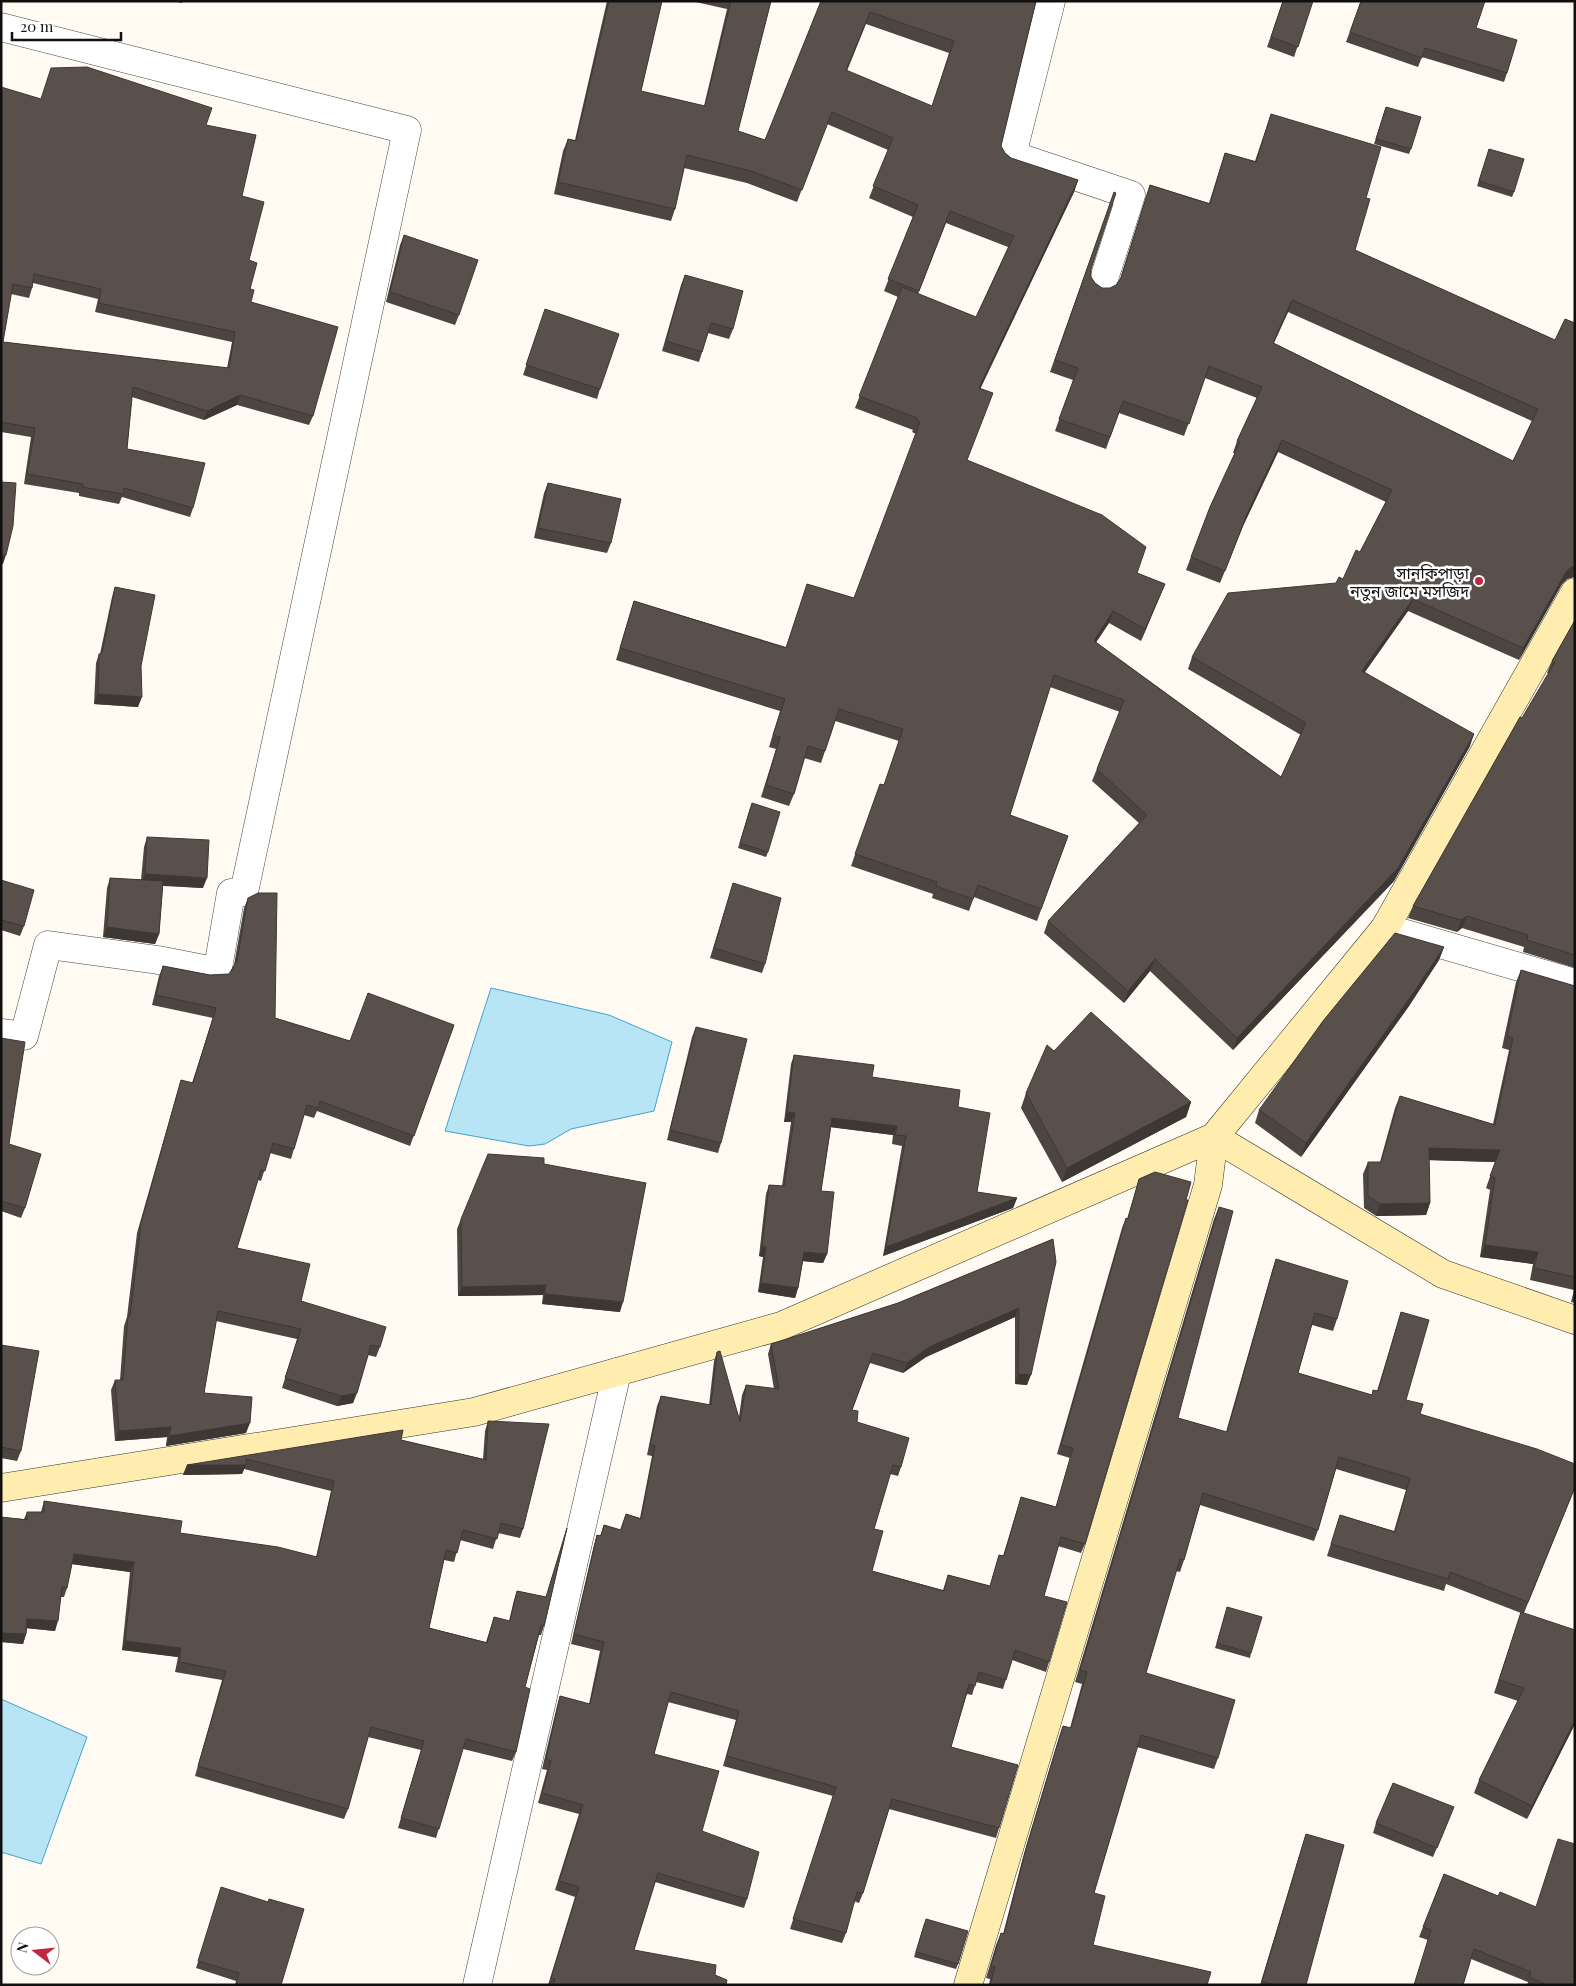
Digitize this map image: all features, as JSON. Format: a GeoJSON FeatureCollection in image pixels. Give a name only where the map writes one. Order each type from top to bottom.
{"type":"FeatureCollection","features":[{"type":"Feature","properties":{"kind":"street"},"geometry":{"type":"LineString","coordinates":[[1051,1],[1012,155],[1131,195],[1102,285]]}},
{"type":"Feature","properties":{"kind":"street"},"geometry":{"type":"LineString","coordinates":[[1,27],[406,130],[244,892],[231,893],[218,968],[209,970],[158,960],[48,945],[24,1036],[1,1033]]}},
{"type":"Feature","properties":{"kind":"street"},"geometry":{"type":"LineString","coordinates":[[1,1488],[474,1412],[781,1326],[1214,1137],[1385,928],[1575,592]]}},
{"type":"Feature","properties":{"kind":"street"},"geometry":{"type":"LineString","coordinates":[[1385,928],[1575,983]]}},
{"type":"Feature","properties":{"kind":"street"},"geometry":{"type":"LineString","coordinates":[[1214,1137],[1443,1274],[1575,1320]]}},
{"type":"Feature","properties":{"kind":"street"},"geometry":{"type":"LineString","coordinates":[[968,1985],[1208,1185],[1214,1137]]}},
{"type":"Feature","properties":{"kind":"street"},"geometry":{"type":"LineString","coordinates":[[478,1985],[617,1372]]}},
{"type":"Feature","properties":{"kind":"water"},"geometry":{"type":"Polygon","coordinates":[[[491,988],[609,1015],[672,1042],[654,1111],[571,1129],[545,1144],[529,1146],[445,1131],[491,988]]]}},
{"type":"Feature","properties":{"kind":"water"},"geometry":{"type":"Polygon","coordinates":[[[1,1699],[87,1737],[41,1864],[1,1852],[1,1699]]]}},
{"type":"Feature","properties":{"kind":"building"},"geometry":{"type":"Polygon","coordinates":[[[609,1],[662,1],[641,91],[705,106],[731,1],[771,1],[738,131],[765,140],[821,1],[1036,1],[1001,146],[1011,158],[1078,180],[979,388],[993,393],[967,460],[1102,515],[1146,547],[1137,573],[1165,584],[1145,629],[1113,611],[1094,641],[1281,777],[1306,723],[1192,657],[1228,593],[1336,583],[1339,577],[1343,579],[1356,550],[1360,552],[1392,490],[1282,440],[1247,514],[1225,571],[1191,557],[1210,507],[1240,442],[1237,441],[1262,387],[1209,366],[1189,424],[1123,401],[1110,437],[1059,419],[1078,368],[1055,360],[1114,192],[1116,193],[1091,269],[1091,277],[1102,288],[1110,288],[1116,285],[1121,278],[1150,185],[1210,204],[1225,153],[1256,162],[1271,114],[1381,147],[1366,198],[1370,199],[1355,250],[1555,340],[1565,319],[1575,323],[1575,566],[1566,572],[1523,648],[1413,599],[1362,671],[1474,734],[1398,868],[1237,1038],[1155,959],[1128,991],[1048,921],[1147,815],[1097,769],[1124,700],[1054,675],[1010,815],[1068,836],[1041,909],[978,885],[973,899],[936,886],[937,882],[855,854],[880,784],[884,785],[903,729],[839,709],[825,751],[808,746],[794,794],[766,785],[780,737],[773,735],[785,699],[620,648],[634,601],[786,648],[807,584],[854,598],[920,422],[917,418],[859,396],[902,287],[976,317],[1014,236],[950,211],[919,291],[888,279],[918,205],[873,186],[893,138],[832,112],[802,190],[751,171],[687,155],[675,209],[558,182],[568,139],[576,141],[609,1]],[[870,12],[846,70],[932,106],[954,41],[870,12]],[[1292,300],[1273,343],[1513,461],[1538,409],[1292,300]]]}},
{"type":"Feature","properties":{"kind":"building"},"geometry":{"type":"Polygon","coordinates":[[[1283,1],[1313,1],[1298,47],[1271,37],[1283,1]]]}},
{"type":"Feature","properties":{"kind":"building"},"geometry":{"type":"Polygon","coordinates":[[[1361,1],[1485,1],[1476,28],[1517,40],[1507,73],[1425,48],[1422,58],[1350,32],[1361,1]]]}},
{"type":"Feature","properties":{"kind":"building"},"geometry":{"type":"Polygon","coordinates":[[[87,67],[212,108],[206,125],[256,135],[242,196],[264,202],[249,260],[257,263],[250,289],[254,290],[251,302],[338,327],[313,416],[240,395],[207,411],[133,387],[127,449],[205,463],[193,508],[124,488],[123,494],[82,487],[83,484],[27,474],[35,428],[1,422],[1,87],[41,99],[51,68],[87,67]],[[34,274],[32,288],[13,284],[3,342],[229,368],[235,332],[99,303],[101,289],[34,274]]]}},
{"type":"Feature","properties":{"kind":"building"},"geometry":{"type":"Polygon","coordinates":[[[1386,107],[1421,117],[1411,149],[1376,139],[1386,107]]]}},
{"type":"Feature","properties":{"kind":"building"},"geometry":{"type":"Polygon","coordinates":[[[1489,149],[1524,159],[1514,192],[1479,181],[1489,149]]]}},
{"type":"Feature","properties":{"kind":"building"},"geometry":{"type":"Polygon","coordinates":[[[404,235],[478,260],[459,315],[390,292],[404,235]]]}},
{"type":"Feature","properties":{"kind":"building"},"geometry":{"type":"Polygon","coordinates":[[[685,275],[743,291],[733,329],[711,323],[702,352],[666,341],[685,275]]]}},
{"type":"Feature","properties":{"kind":"building"},"geometry":{"type":"Polygon","coordinates":[[[545,309],[619,334],[600,389],[526,365],[545,309]]]}},
{"type":"Feature","properties":{"kind":"building"},"geometry":{"type":"Polygon","coordinates":[[[1,482],[16,483],[13,526],[6,555],[1,555],[1,482]]]}},
{"type":"Feature","properties":{"kind":"building"},"geometry":{"type":"Polygon","coordinates":[[[548,483],[621,499],[611,543],[538,528],[548,483]]]}},
{"type":"Feature","properties":{"kind":"building"},"geometry":{"type":"Polygon","coordinates":[[[115,587],[155,595],[141,666],[142,697],[98,694],[99,654],[102,653],[115,587]]]}},
{"type":"Feature","properties":{"kind":"building"},"geometry":{"type":"Polygon","coordinates":[[[1575,620],[1575,955],[1527,940],[1528,935],[1467,916],[1461,920],[1413,906],[1520,717],[1522,718],[1555,662],[1552,661],[1575,620]]]}},
{"type":"Feature","properties":{"kind":"building"},"geometry":{"type":"Polygon","coordinates":[[[752,803],[780,812],[768,852],[740,843],[752,803]]]}},
{"type":"Feature","properties":{"kind":"building"},"geometry":{"type":"Polygon","coordinates":[[[147,837],[209,840],[207,878],[145,874],[147,837]]]}},
{"type":"Feature","properties":{"kind":"building"},"geometry":{"type":"Polygon","coordinates":[[[110,878],[163,881],[159,934],[107,927],[110,878]]]}},
{"type":"Feature","properties":{"kind":"building"},"geometry":{"type":"Polygon","coordinates":[[[1,880],[34,890],[24,926],[1,920],[1,880]]]}},
{"type":"Feature","properties":{"kind":"building"},"geometry":{"type":"Polygon","coordinates":[[[733,883],[781,898],[765,964],[714,948],[733,883]]]}},
{"type":"Feature","properties":{"kind":"building"},"geometry":{"type":"Polygon","coordinates":[[[258,893],[277,893],[275,1018],[350,1041],[368,993],[454,1025],[414,1136],[320,1101],[318,1108],[307,1105],[294,1149],[273,1143],[265,1171],[261,1170],[237,1248],[310,1264],[301,1301],[386,1327],[380,1347],[371,1345],[357,1393],[341,1396],[285,1378],[301,1329],[218,1311],[204,1393],[252,1397],[250,1423],[169,1436],[171,1427],[119,1431],[115,1380],[123,1380],[128,1316],[130,1316],[141,1223],[181,1080],[193,1083],[216,1008],[156,995],[163,966],[210,975],[229,974],[237,961],[248,898],[258,893]]]}},
{"type":"Feature","properties":{"kind":"building"},"geometry":{"type":"Polygon","coordinates":[[[1395,933],[1444,947],[1306,1143],[1259,1110],[1323,1021],[1395,933]]]}},
{"type":"Feature","properties":{"kind":"building"},"geometry":{"type":"Polygon","coordinates":[[[1521,970],[1575,986],[1575,1277],[1534,1268],[1538,1252],[1485,1245],[1495,1178],[1490,1176],[1500,1150],[1429,1148],[1430,1203],[1380,1204],[1368,1196],[1368,1162],[1381,1162],[1400,1096],[1495,1125],[1513,1038],[1507,1036],[1521,970]]]}},
{"type":"Feature","properties":{"kind":"building"},"geometry":{"type":"Polygon","coordinates":[[[1091,1012],[1191,1102],[1067,1168],[1026,1093],[1047,1045],[1054,1051],[1091,1012]]]}},
{"type":"Feature","properties":{"kind":"building"},"geometry":{"type":"Polygon","coordinates":[[[696,1027],[747,1039],[721,1143],[670,1130],[696,1027]]]}},
{"type":"Feature","properties":{"kind":"building"},"geometry":{"type":"Polygon","coordinates":[[[1,1038],[25,1042],[9,1144],[41,1154],[25,1208],[1,1201],[1,1038]]]}},
{"type":"Feature","properties":{"kind":"building"},"geometry":{"type":"Polygon","coordinates":[[[794,1055],[874,1065],[872,1077],[960,1090],[958,1107],[990,1113],[977,1192],[1017,1198],[886,1247],[906,1136],[895,1135],[897,1126],[832,1118],[821,1191],[834,1192],[827,1254],[804,1252],[798,1288],[761,1283],[766,1247],[762,1247],[769,1185],[784,1186],[795,1113],[787,1112],[794,1055]]]}},
{"type":"Feature","properties":{"kind":"building"},"geometry":{"type":"Polygon","coordinates":[[[488,1154],[544,1158],[544,1164],[646,1183],[623,1302],[545,1294],[546,1285],[462,1287],[461,1219],[488,1154]]]}},
{"type":"Feature","properties":{"kind":"building"},"geometry":{"type":"Polygon","coordinates":[[[1155,1172],[1191,1182],[1186,1200],[1188,1200],[1085,1544],[1061,1537],[1044,1596],[1067,1602],[1049,1662],[1015,1650],[1006,1680],[979,1672],[975,1686],[969,1684],[951,1747],[1018,1765],[999,1828],[892,1799],[863,1893],[857,1892],[846,1933],[793,1919],[836,1787],[727,1756],[739,1711],[671,1692],[654,1754],[719,1771],[702,1831],[759,1852],[747,1899],[658,1873],[634,1950],[716,1965],[715,1975],[727,1980],[726,1985],[553,1985],[555,1979],[551,1978],[579,1887],[559,1881],[583,1805],[542,1793],[551,1761],[546,1759],[560,1696],[590,1704],[604,1642],[574,1634],[597,1535],[601,1536],[604,1525],[621,1530],[626,1514],[641,1519],[655,1446],[650,1445],[661,1396],[711,1405],[717,1352],[720,1351],[740,1422],[746,1385],[779,1389],[771,1344],[898,1303],[1053,1239],[1056,1262],[1031,1375],[1018,1374],[1019,1308],[929,1347],[907,1363],[873,1353],[852,1410],[858,1411],[857,1422],[909,1438],[901,1467],[893,1465],[874,1529],[883,1531],[872,1571],[944,1591],[948,1575],[990,1586],[999,1555],[1004,1556],[1021,1497],[1056,1507],[1073,1448],[1061,1445],[1126,1218],[1128,1219],[1139,1179],[1155,1172]]]}},
{"type":"Feature","properties":{"kind":"building"},"geometry":{"type":"Polygon","coordinates":[[[1219,1207],[1233,1211],[1178,1418],[1227,1432],[1276,1259],[1348,1281],[1337,1319],[1315,1313],[1298,1373],[1372,1395],[1373,1390],[1378,1391],[1401,1312],[1429,1320],[1406,1400],[1423,1404],[1420,1414],[1537,1449],[1575,1464],[1575,1487],[1528,1602],[1450,1572],[1448,1579],[1331,1544],[1340,1515],[1395,1532],[1410,1478],[1339,1457],[1318,1530],[1203,1493],[1184,1560],[1180,1559],[1146,1673],[1235,1700],[1218,1758],[1141,1735],[1094,1893],[1105,1896],[1093,1945],[1211,1972],[1207,1985],[990,1985],[995,1967],[991,1966],[1001,1933],[1004,1934],[1027,1845],[1063,1726],[1071,1728],[1087,1672],[1080,1670],[1219,1207]]]}},
{"type":"Feature","properties":{"kind":"building"},"geometry":{"type":"Polygon","coordinates":[[[1,1345],[39,1351],[21,1451],[1,1447],[1,1345]]]}},
{"type":"Feature","properties":{"kind":"building"},"geometry":{"type":"Polygon","coordinates":[[[488,1421],[549,1424],[523,1529],[501,1523],[497,1539],[463,1530],[457,1553],[446,1550],[429,1628],[487,1643],[494,1617],[510,1621],[517,1591],[546,1597],[567,1528],[544,1626],[541,1625],[525,1687],[530,1689],[516,1752],[466,1739],[439,1829],[401,1818],[424,1741],[371,1727],[348,1809],[198,1766],[226,1671],[179,1662],[181,1648],[125,1641],[134,1562],[74,1554],[67,1588],[62,1587],[58,1621],[27,1619],[26,1634],[1,1633],[1,1517],[27,1520],[27,1512],[44,1512],[44,1501],[182,1521],[180,1533],[278,1547],[317,1557],[334,1481],[246,1459],[246,1465],[187,1465],[403,1430],[401,1440],[486,1460],[488,1421]]]}},
{"type":"Feature","properties":{"kind":"building"},"geometry":{"type":"Polygon","coordinates":[[[1227,1607],[1262,1617],[1251,1653],[1217,1643],[1227,1607]]]}},
{"type":"Feature","properties":{"kind":"building"},"geometry":{"type":"Polygon","coordinates":[[[1521,1612],[1575,1630],[1575,1720],[1532,1806],[1479,1780],[1524,1688],[1499,1680],[1521,1612]]]}},
{"type":"Feature","properties":{"kind":"building"},"geometry":{"type":"Polygon","coordinates":[[[1393,1783],[1454,1807],[1437,1848],[1376,1823],[1393,1783]]]}},
{"type":"Feature","properties":{"kind":"building"},"geometry":{"type":"Polygon","coordinates":[[[1306,1834],[1344,1845],[1306,1985],[1271,1985],[1262,1981],[1306,1834]]]}},
{"type":"Feature","properties":{"kind":"building"},"geometry":{"type":"Polygon","coordinates":[[[1558,1839],[1575,1844],[1575,1985],[1548,1985],[1529,1977],[1531,1972],[1474,1949],[1463,1985],[1414,1985],[1431,1930],[1423,1927],[1444,1874],[1498,1896],[1500,1892],[1536,1907],[1558,1839]]]}},
{"type":"Feature","properties":{"kind":"building"},"geometry":{"type":"Polygon","coordinates":[[[221,1887],[268,1902],[269,1899],[304,1909],[281,1985],[236,1985],[239,1973],[198,1961],[221,1887]]]}},
{"type":"Feature","properties":{"kind":"building"},"geometry":{"type":"Polygon","coordinates":[[[926,1919],[968,1931],[958,1964],[916,1952],[926,1919]]]}},
{"type":"Feature","properties":{"kind":"place","name":"সানকিপাড়া নতুন জামে মসজিদ"},"geometry":{"type":"Point","coordinates":[1479,581]}}]}
